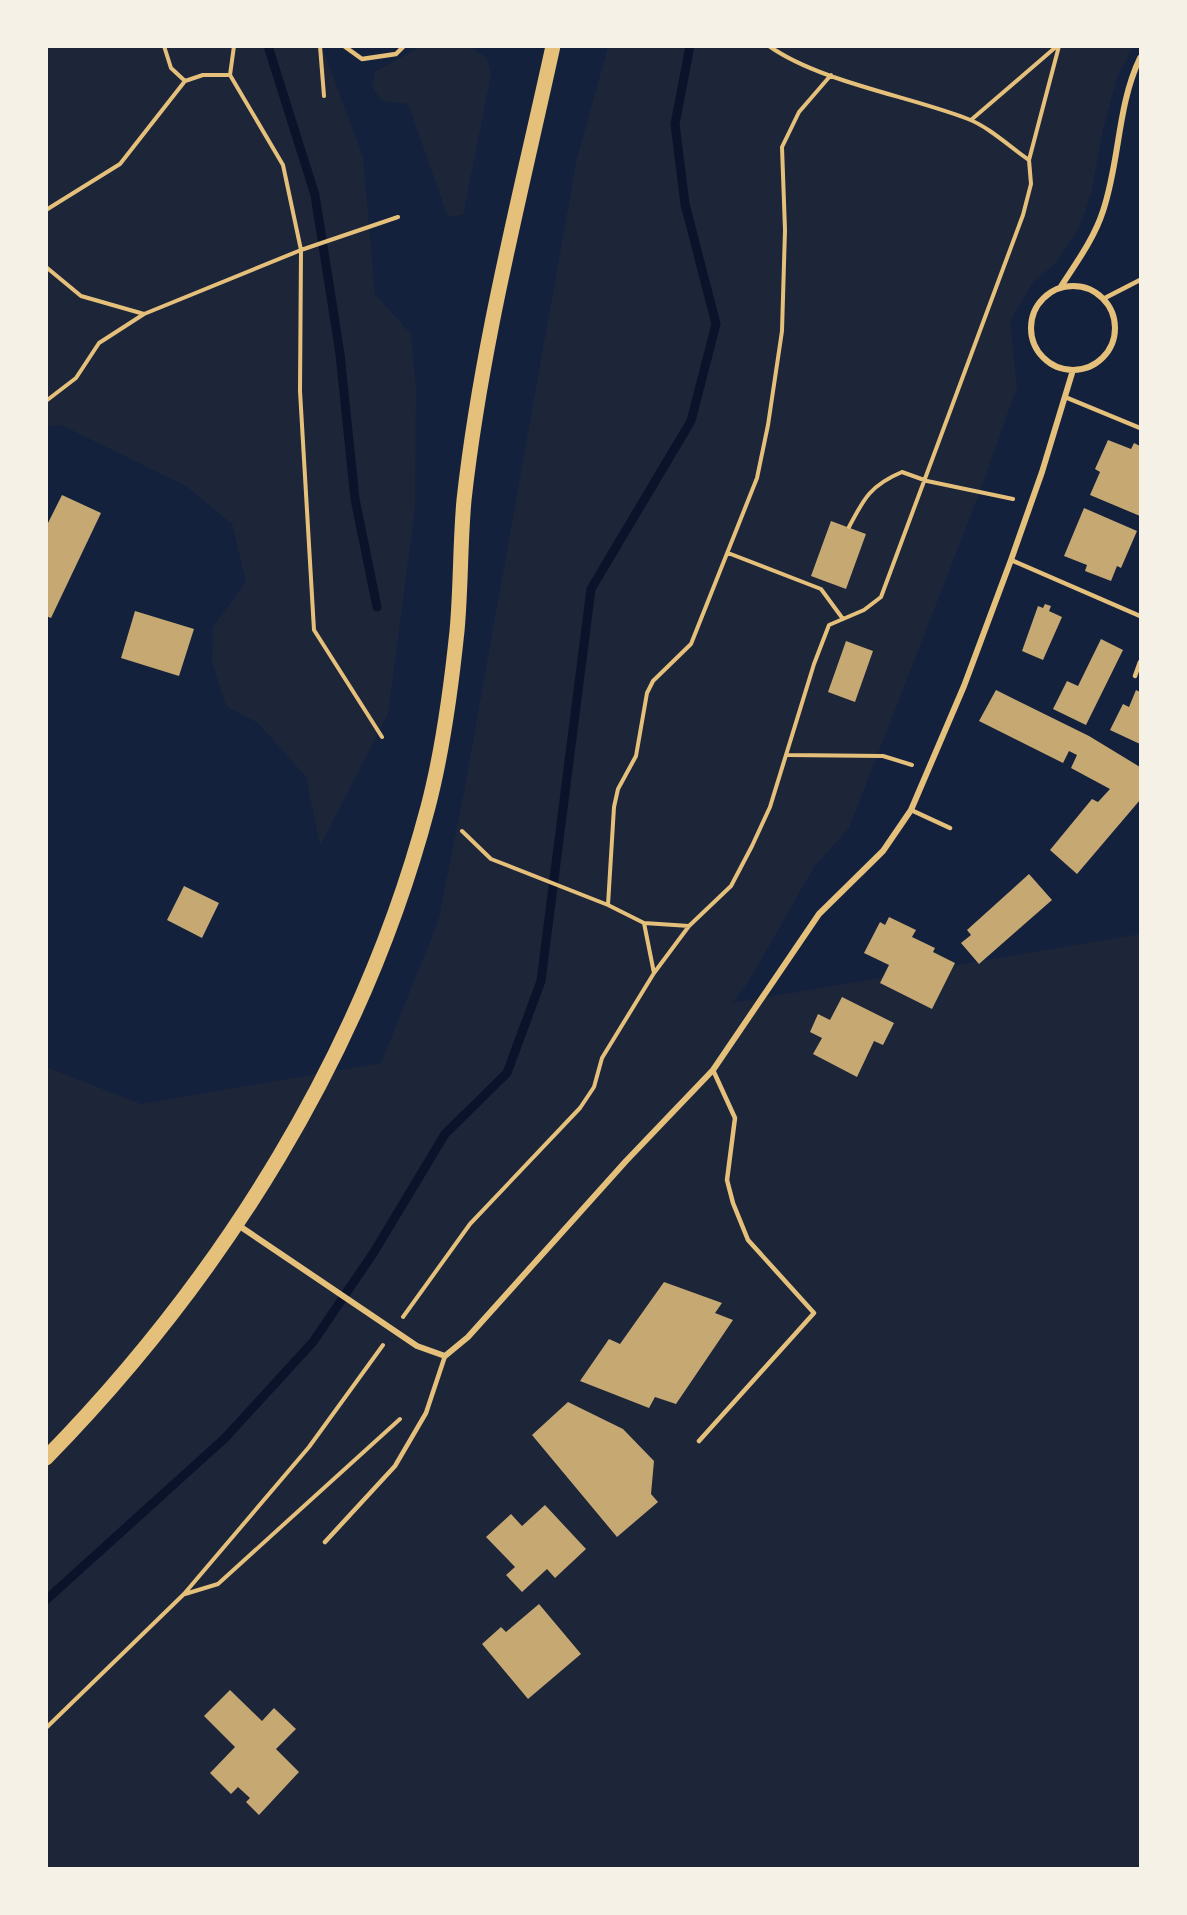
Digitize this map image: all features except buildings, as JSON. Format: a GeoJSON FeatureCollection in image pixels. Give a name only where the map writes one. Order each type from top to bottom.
{"type":"FeatureCollection","features":[{"type":"Feature","properties":{"kind":"main road"},"geometry":{"type":"LineString","coordinates":[[46,1458],[153,1337],[237,1225],[308,1107],[343,1041],[408,878],[429,803],[444,727],[457,632],[464,501],[490,330],[553,46]]}},
{"type":"Feature","properties":{"kind":"street"},"geometry":{"type":"LineString","coordinates":[[1060,288],[1086,288],[1103,299],[1113,315],[1113,341],[1098,362],[1073,370],[1048,362],[1039,353],[1031,328],[1039,303],[1060,288],[1089,244],[1104,210],[1121,115],[1140,58]]}},
{"type":"Feature","properties":{"kind":"street"},"geometry":{"type":"LineString","coordinates":[[237,1225],[417,1346],[445,1356],[492,1313],[626,1161],[713,1070],[819,914],[883,850],[911,810],[926,770],[964,686],[1011,560],[1032,502],[1073,370]]}},
{"type":"Feature","properties":{"kind":"lane"},"geometry":{"type":"LineString","coordinates":[[344,46],[363,59],[396,54],[404,46]]}},
{"type":"Feature","properties":{"kind":"lane"},"geometry":{"type":"LineString","coordinates":[[1103,299],[1140,280]]}},
{"type":"Feature","properties":{"kind":"lane"},"geometry":{"type":"LineString","coordinates":[[1065,396],[1140,428]]}},
{"type":"Feature","properties":{"kind":"lane"},"geometry":{"type":"LineString","coordinates":[[1011,560],[1140,616]]}},
{"type":"Feature","properties":{"kind":"lane"},"geometry":{"type":"LineString","coordinates":[[1135,676],[1140,662]]}},
{"type":"Feature","properties":{"kind":"lane"},"geometry":{"type":"LineString","coordinates":[[911,810],[950,828]]}},
{"type":"Feature","properties":{"kind":"lane"},"geometry":{"type":"LineString","coordinates":[[699,1441],[814,1313],[748,1240],[733,1203],[728,1180],[735,1118],[713,1070]]}},
{"type":"Feature","properties":{"kind":"lane"},"geometry":{"type":"LineString","coordinates":[[324,1542],[395,1467],[426,1413],[445,1356]]}},
{"type":"Feature","properties":{"kind":"path"},"geometry":{"type":"LineString","coordinates":[[164,46],[171,69],[185,81]]}},
{"type":"Feature","properties":{"kind":"path"},"geometry":{"type":"LineString","coordinates":[[234,46],[230,75],[283,165],[301,250],[300,391],[314,630],[382,737]]}},
{"type":"Feature","properties":{"kind":"path"},"geometry":{"type":"LineString","coordinates":[[320,46],[324,96]]}},
{"type":"Feature","properties":{"kind":"path"},"geometry":{"type":"LineString","coordinates":[[770,46],[780,54],[831,75],[970,120],[1029,160]]}},
{"type":"Feature","properties":{"kind":"path"},"geometry":{"type":"LineString","coordinates":[[970,120],[1058,46]]}},
{"type":"Feature","properties":{"kind":"path"},"geometry":{"type":"LineString","coordinates":[[462,831],[491,859],[608,905],[645,923],[689,926],[731,886],[770,807],[788,755],[822,639],[829,625],[864,610],[881,597],[927,481],[1023,215],[1031,184],[1029,160],[1058,46]]}},
{"type":"Feature","properties":{"kind":"path"},"geometry":{"type":"LineString","coordinates":[[46,210],[120,164],[185,81],[203,75],[230,75]]}},
{"type":"Feature","properties":{"kind":"path"},"geometry":{"type":"LineString","coordinates":[[608,905],[614,807],[618,789],[636,756],[646,693],[653,681],[691,644],[757,478],[768,426],[782,331],[785,230],[782,147],[800,112],[831,75]]}},
{"type":"Feature","properties":{"kind":"path"},"geometry":{"type":"LineString","coordinates":[[46,401],[76,378],[99,343],[144,314],[301,250],[398,218]]}},
{"type":"Feature","properties":{"kind":"path"},"geometry":{"type":"LineString","coordinates":[[46,267],[81,296],[144,314]]}},
{"type":"Feature","properties":{"kind":"path"},"geometry":{"type":"LineString","coordinates":[[849,527],[865,496],[882,480],[902,471],[927,481],[980,494],[1032,502]]}},
{"type":"Feature","properties":{"kind":"path"},"geometry":{"type":"LineString","coordinates":[[728,553],[821,589],[843,619]]}},
{"type":"Feature","properties":{"kind":"path"},"geometry":{"type":"LineString","coordinates":[[788,755],[884,756],[926,770]]}},
{"type":"Feature","properties":{"kind":"path"},"geometry":{"type":"LineString","coordinates":[[645,923],[654,973]]}},
{"type":"Feature","properties":{"kind":"path"},"geometry":{"type":"LineString","coordinates":[[184,1594],[218,1584],[400,1418],[426,1413]]}},
{"type":"Feature","properties":{"kind":"shaded area"},"geometry":{"type":"Polygon","coordinates":[[[421,46],[470,47],[487,58],[491,75],[463,215],[448,217],[408,104],[382,101],[372,87],[375,72],[421,46]]]}},
{"type":"Feature","properties":{"kind":"shaded area"},"geometry":{"type":"Polygon","coordinates":[[[47,47],[322,47],[363,157],[375,294],[411,334],[416,390],[415,509],[388,714],[320,846],[306,777],[258,723],[226,706],[212,662],[213,627],[246,582],[232,524],[186,486],[61,425],[47,426],[47,47]]]}},
{"type":"Feature","properties":{"kind":"shaded area"},"geometry":{"type":"Polygon","coordinates":[[[608,47],[1133,47],[1118,75],[1103,129],[1092,190],[1080,226],[1056,263],[1033,282],[1010,321],[1017,387],[979,494],[849,828],[814,867],[749,981],[732,1003],[1140,934],[1140,1868],[47,1868],[46,1067],[141,1104],[381,1063],[438,922],[464,792],[577,158],[608,47]]]}},
{"type":"Feature","properties":{"kind":"waterway"},"geometry":{"type":"LineString","coordinates":[[268,46],[315,195],[340,354],[355,499],[377,607]]}},
{"type":"Feature","properties":{"kind":"waterway"},"geometry":{"type":"LineString","coordinates":[[46,1600],[225,1438],[313,1342],[374,1252],[445,1134],[507,1073],[541,981],[591,589],[691,421],[716,324],[685,204],[675,124],[690,46]]}}]}
